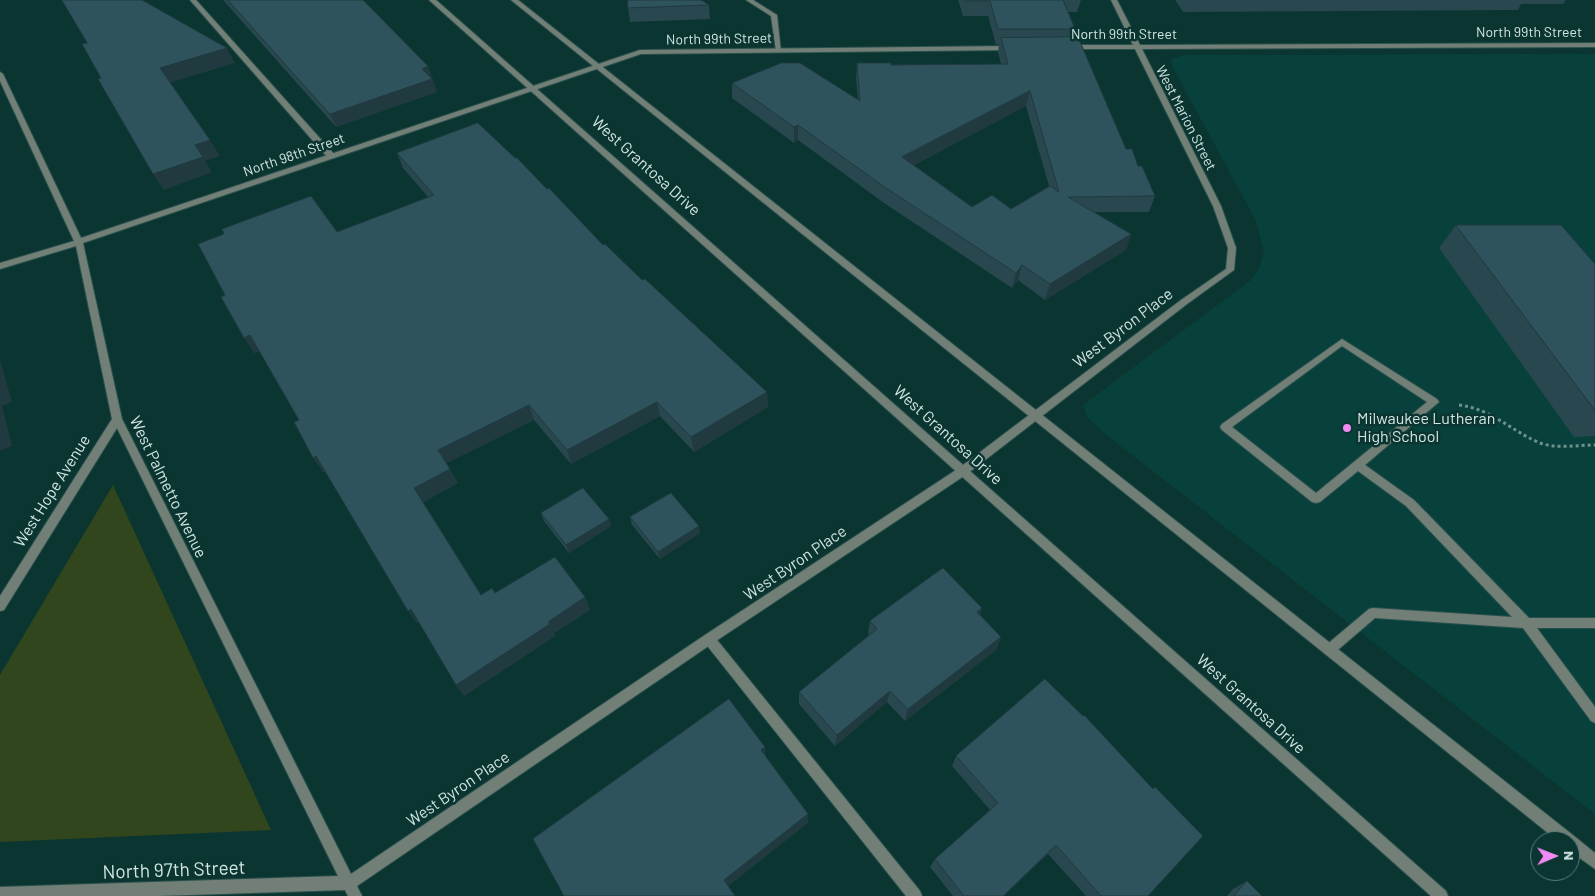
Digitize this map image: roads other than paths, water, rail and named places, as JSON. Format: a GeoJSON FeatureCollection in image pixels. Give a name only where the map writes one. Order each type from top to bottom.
{"type":"FeatureCollection","features":[{"type":"Feature","properties":{"kind":"street"},"geometry":{"type":"LineString","coordinates":[[193,0],[331,156]]}},
{"type":"Feature","properties":{"kind":"street","name":"West Grantosa Drive"},"geometry":{"type":"LineString","coordinates":[[432,0],[1441,896]]}},
{"type":"Feature","properties":{"kind":"street"},"geometry":{"type":"LineString","coordinates":[[514,0],[1037,415],[1555,831]]}},
{"type":"Feature","properties":{"kind":"street"},"geometry":{"type":"LineString","coordinates":[[749,0],[774,15],[779,50]]}},
{"type":"Feature","properties":{"kind":"street","name":"West Marion Street"},"geometry":{"type":"LineString","coordinates":[[1114,0],[1217,206],[1232,248]]}},
{"type":"Feature","properties":{"kind":"street","name":"North 99th Street"},"geometry":{"type":"LineString","coordinates":[[1067,47],[1595,45]]}},
{"type":"Feature","properties":{"kind":"street","name":"North 99th Street"},"geometry":{"type":"LineString","coordinates":[[596,66],[640,52],[1017,48]]}},
{"type":"Feature","properties":{"kind":"street","name":"North 98th Street"},"geometry":{"type":"LineString","coordinates":[[0,266],[79,242],[596,66]]}},
{"type":"Feature","properties":{"kind":"street","name":"West Palmetto Avenue"},"geometry":{"type":"LineString","coordinates":[[0,74],[79,242],[117,419],[355,896]]}},
{"type":"Feature","properties":{"kind":"street","name":"West Byron Place"},"geometry":{"type":"LineString","coordinates":[[350,883],[709,639],[963,471],[1184,302],[1230,270],[1232,248]]}},
{"type":"Feature","properties":{"kind":"street"},"geometry":{"type":"LineString","coordinates":[[1342,342],[1434,402],[1358,465],[1316,499],[1225,427],[1342,342]]}},
{"type":"Feature","properties":{"kind":"street","name":"West Hope Avenue"},"geometry":{"type":"LineString","coordinates":[[0,606],[117,419]]}},
{"type":"Feature","properties":{"kind":"street"},"geometry":{"type":"LineString","coordinates":[[1358,465],[1410,503],[1526,623],[1595,717]]}},
{"type":"Feature","properties":{"kind":"street"},"geometry":{"type":"LineString","coordinates":[[1330,650],[1373,613],[1526,623],[1595,623]]}},
{"type":"Feature","properties":{"kind":"street"},"geometry":{"type":"LineString","coordinates":[[709,639],[915,896]]}},
{"type":"Feature","properties":{"kind":"street"},"geometry":{"type":"LineString","coordinates":[[1580,850],[1595,862]]}},
{"type":"Feature","properties":{"kind":"street","name":"North 97th Street"},"geometry":{"type":"LineString","coordinates":[[0,894],[350,883]]}},
{"type":"Feature","properties":{"kind":"place","name":"Milwaukee Lutheran High School"},"geometry":{"type":"Point","coordinates":[1347,428]}}]}
